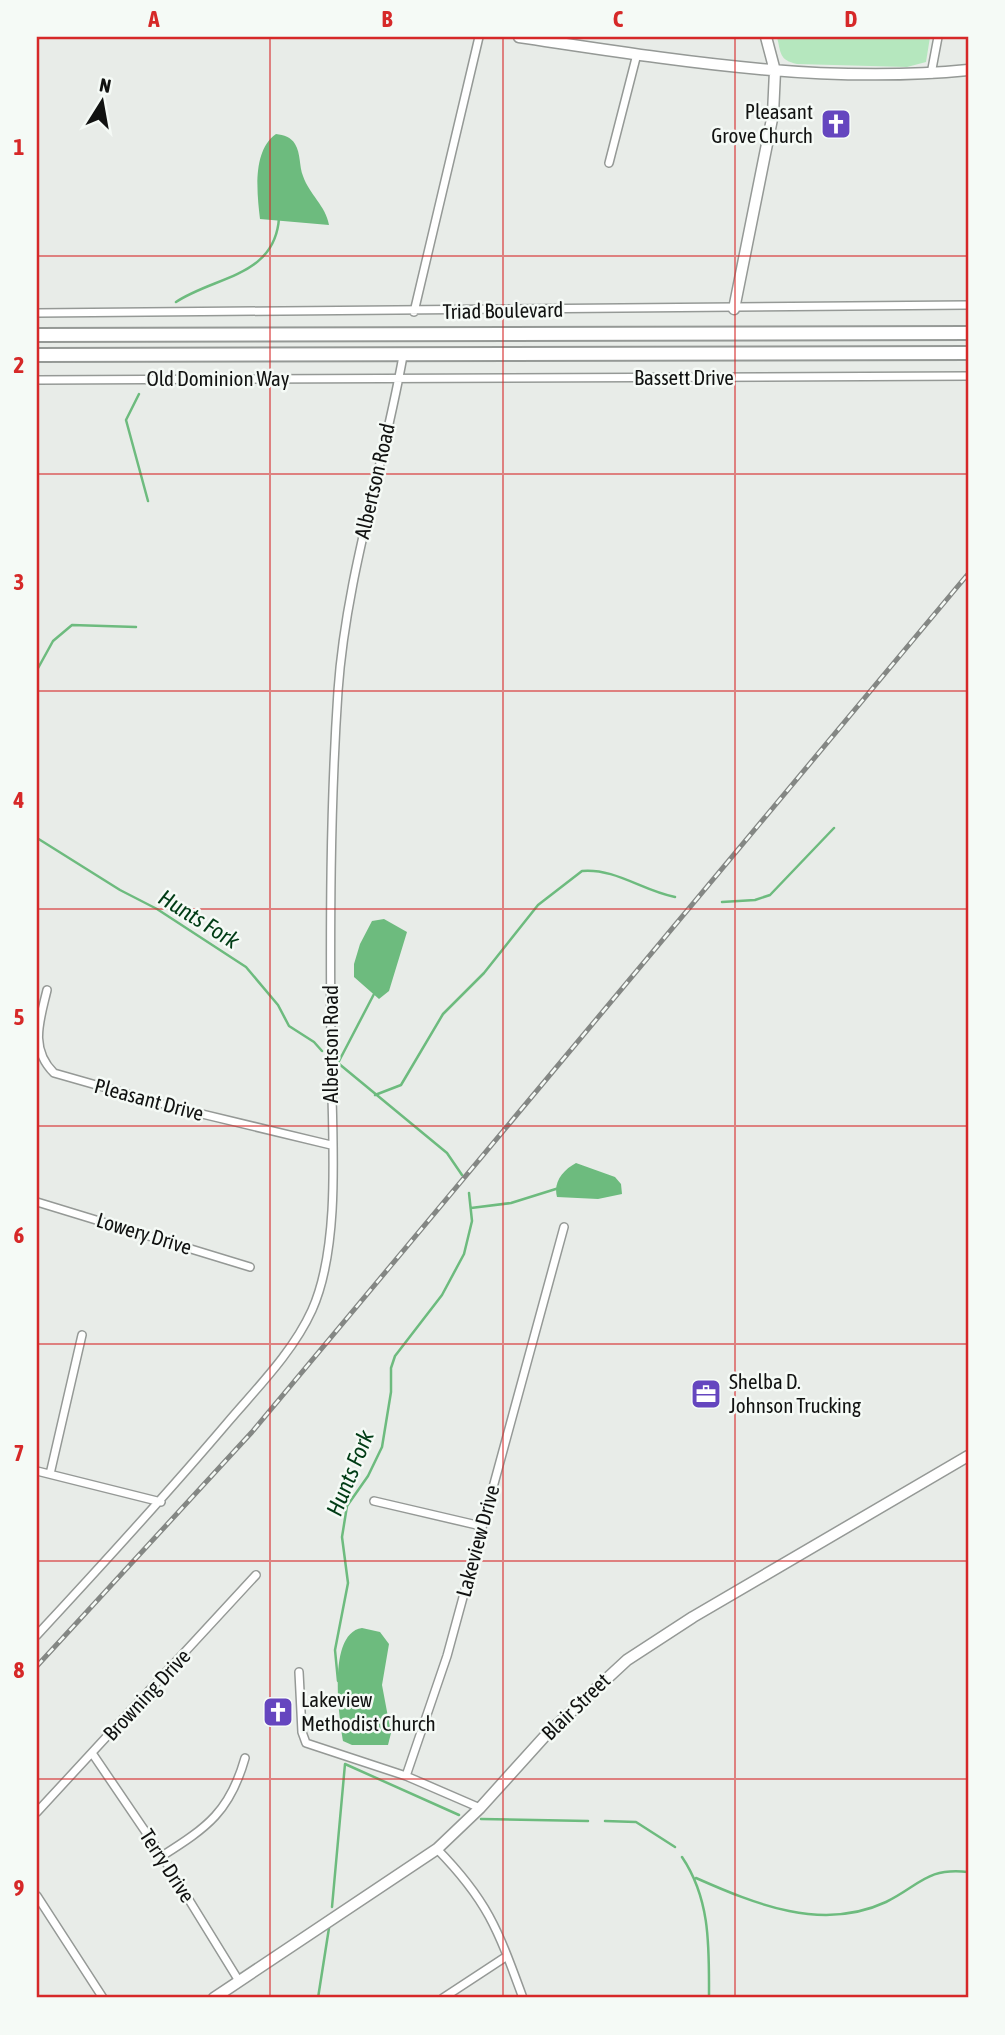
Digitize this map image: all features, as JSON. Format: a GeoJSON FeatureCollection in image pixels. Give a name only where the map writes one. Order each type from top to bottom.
{"type":"FeatureCollection","features":[{"type":"Feature","properties":{"kind":"highway"},"geometry":{"type":"LineString","coordinates":[[37,335],[968,333]]}},
{"type":"Feature","properties":{"kind":"highway"},"geometry":{"type":"LineString","coordinates":[[37,355],[968,353]]}},
{"type":"Feature","properties":{"kind":"street"},"geometry":{"type":"LineString","coordinates":[[414,312],[480,37]]}},
{"type":"Feature","properties":{"kind":"street"},"geometry":{"type":"LineString","coordinates":[[519,37],[775,71],[858,75],[931,74],[968,70]]}},
{"type":"Feature","properties":{"kind":"street"},"geometry":{"type":"LineString","coordinates":[[734,309],[773,114],[775,71],[766,37]]}},
{"type":"Feature","properties":{"kind":"street"},"geometry":{"type":"LineString","coordinates":[[931,74],[938,37]]}},
{"type":"Feature","properties":{"kind":"street"},"geometry":{"type":"LineString","coordinates":[[609,163],[637,54]]}},
{"type":"Feature","properties":{"kind":"street","name":"Triad Boulevard"},"geometry":{"type":"LineString","coordinates":[[37,313],[414,312],[968,305]]}},
{"type":"Feature","properties":{"kind":"street","name":"Albertson Road"},"geometry":{"type":"LineString","coordinates":[[37,1635],[161,1502],[256,1390],[293,1342],[312,1311],[323,1277],[328,1248],[331,1145],[336,739],[341,654],[350,588],[403,355]]}},
{"type":"Feature","properties":{"kind":"street","name":"Bassett Drive"},"geometry":{"type":"LineString","coordinates":[[399,379],[968,376]]}},
{"type":"Feature","properties":{"kind":"street","name":"Old Dominion Way"},"geometry":{"type":"LineString","coordinates":[[37,380],[399,379]]}},
{"type":"Feature","properties":{"kind":"street","name":"Pleasant Drive"},"geometry":{"type":"LineString","coordinates":[[47,990],[38,1044],[43,1062],[54,1073],[177,1108],[331,1145]]}},
{"type":"Feature","properties":{"kind":"street","name":"Lowery Drive"},"geometry":{"type":"LineString","coordinates":[[37,1202],[250,1267]]}},
{"type":"Feature","properties":{"kind":"street","name":"Lakeview Drive"},"geometry":{"type":"LineString","coordinates":[[406,1776],[447,1656],[564,1227]]}},
{"type":"Feature","properties":{"kind":"street"},"geometry":{"type":"LineString","coordinates":[[50,1474],[82,1335]]}},
{"type":"Feature","properties":{"kind":"street","name":"Blair Street"},"geometry":{"type":"LineString","coordinates":[[214,1998],[437,1849],[480,1808],[545,1736],[626,1660],[693,1617],[968,1456]]}},
{"type":"Feature","properties":{"kind":"street"},"geometry":{"type":"LineString","coordinates":[[37,1471],[161,1502]]}},
{"type":"Feature","properties":{"kind":"street"},"geometry":{"type":"LineString","coordinates":[[374,1500],[481,1526]]}},
{"type":"Feature","properties":{"kind":"street","name":"Browning Drive"},"geometry":{"type":"LineString","coordinates":[[37,1812],[256,1576]]}},
{"type":"Feature","properties":{"kind":"street"},"geometry":{"type":"LineString","coordinates":[[299,1672],[302,1732],[306,1743],[406,1776],[480,1808]]}},
{"type":"Feature","properties":{"kind":"street","name":"Terry Drive"},"geometry":{"type":"LineString","coordinates":[[92,1753],[162,1856],[239,1981]]}},
{"type":"Feature","properties":{"kind":"street"},"geometry":{"type":"LineString","coordinates":[[162,1856],[188,1840],[232,1798],[245,1758]]}},
{"type":"Feature","properties":{"kind":"street"},"geometry":{"type":"LineString","coordinates":[[437,1849],[479,1896],[523,1998]]}},
{"type":"Feature","properties":{"kind":"street"},"geometry":{"type":"LineString","coordinates":[[37,1896],[103,1998]]}},
{"type":"Feature","properties":{"kind":"street"},"geometry":{"type":"LineString","coordinates":[[443,1998],[507,1956]]}},
{"type":"Feature","properties":{"kind":"shaded area"},"geometry":{"type":"Polygon","coordinates":[[[777,37],[930,37],[926,62],[907,67],[797,64],[784,58],[777,37]]]}},
{"type":"Feature","properties":{"kind":"shaded area"},"geometry":{"type":"Polygon","coordinates":[[[276,134],[287,137],[295,144],[306,182],[325,212],[329,225],[260,219],[257,185],[260,162],[268,141],[276,134]]]}},
{"type":"Feature","properties":{"kind":"shaded area"},"geometry":{"type":"Polygon","coordinates":[[[384,919],[407,932],[389,991],[379,999],[354,977],[354,964],[360,944],[372,921],[384,919]]]}},
{"type":"Feature","properties":{"kind":"shaded area"},"geometry":{"type":"Polygon","coordinates":[[[576,1163],[615,1177],[621,1184],[622,1194],[598,1199],[557,1197],[556,1186],[560,1177],[576,1163]]]}},
{"type":"Feature","properties":{"kind":"shaded area"},"geometry":{"type":"Polygon","coordinates":[[[362,1628],[380,1632],[389,1644],[382,1685],[391,1733],[388,1745],[352,1745],[343,1741],[338,1696],[340,1660],[344,1644],[351,1633],[362,1628]]]}},
{"type":"Feature","properties":{"kind":"waterway"},"geometry":{"type":"LineString","coordinates":[[176,302],[255,264],[267,252],[275,237],[279,218]]}},
{"type":"Feature","properties":{"kind":"waterway"},"geometry":{"type":"LineString","coordinates":[[139,394],[126,420],[148,501]]}},
{"type":"Feature","properties":{"kind":"waterway"},"geometry":{"type":"LineString","coordinates":[[37,670],[53,641],[72,625],[136,627]]}},
{"type":"Feature","properties":{"kind":"waterway"},"geometry":{"type":"LineString","coordinates":[[722,902],[755,900],[770,895],[834,828]]}},
{"type":"Feature","properties":{"kind":"waterway","name":"Hunts Fork"},"geometry":{"type":"LineString","coordinates":[[37,838],[120,890],[157,909],[246,967],[278,1005],[289,1026],[314,1042],[322,1051]]}},
{"type":"Feature","properties":{"kind":"waterway"},"geometry":{"type":"LineString","coordinates":[[375,1095],[401,1085],[443,1014],[484,973],[538,905],[582,871],[617,876],[675,897]]}},
{"type":"Feature","properties":{"kind":"waterway","name":"Hunts Fork"},"geometry":{"type":"LineString","coordinates":[[374,994],[338,1063],[447,1153],[462,1175]]}},
{"type":"Feature","properties":{"kind":"waterway"},"geometry":{"type":"LineString","coordinates":[[471,1208],[511,1203],[559,1188]]}},
{"type":"Feature","properties":{"kind":"waterway","name":"Hunts Fork"},"geometry":{"type":"LineString","coordinates":[[338,1681],[335,1650],[348,1583],[342,1537],[347,1506],[368,1476],[382,1447],[391,1392],[391,1368],[395,1356],[442,1295],[464,1254],[472,1221],[469,1193]]}},
{"type":"Feature","properties":{"kind":"waterway"},"geometry":{"type":"LineString","coordinates":[[332,1907],[345,1764],[459,1815]]}},
{"type":"Feature","properties":{"kind":"waterway","name":"Hunts Fork"},"geometry":{"type":"LineString","coordinates":[[481,1819],[588,1821]]}},
{"type":"Feature","properties":{"kind":"waterway","name":"Hunts Fork"},"geometry":{"type":"LineString","coordinates":[[605,1821],[636,1822],[675,1847]]}},
{"type":"Feature","properties":{"kind":"waterway","name":"Hunts Fork"},"geometry":{"type":"LineString","coordinates":[[682,1857],[691,1873],[703,1907],[708,1943],[709,1998]]}},
{"type":"Feature","properties":{"kind":"waterway"},"geometry":{"type":"LineString","coordinates":[[696,1878],[765,1905],[789,1911],[838,1915],[862,1911],[886,1902],[933,1875],[954,1871],[968,1872]]}},
{"type":"Feature","properties":{"kind":"waterway"},"geometry":{"type":"LineString","coordinates":[[318,1998],[329,1928]]}},
{"type":"Feature","properties":{"kind":"railway"},"geometry":{"type":"LineString","coordinates":[[37,1666],[252,1432],[968,574]]}},
{"type":"Feature","properties":{"kind":"place","name":"Pleasant Grove Church"},"geometry":{"type":"Point","coordinates":[836,124]}},
{"type":"Feature","properties":{"kind":"place","name":"Shelba D. Johnson Trucking"},"geometry":{"type":"Point","coordinates":[706,1394]}},
{"type":"Feature","properties":{"kind":"place","name":"Lakeview Methodist Church"},"geometry":{"type":"Point","coordinates":[278,1712]}}]}
